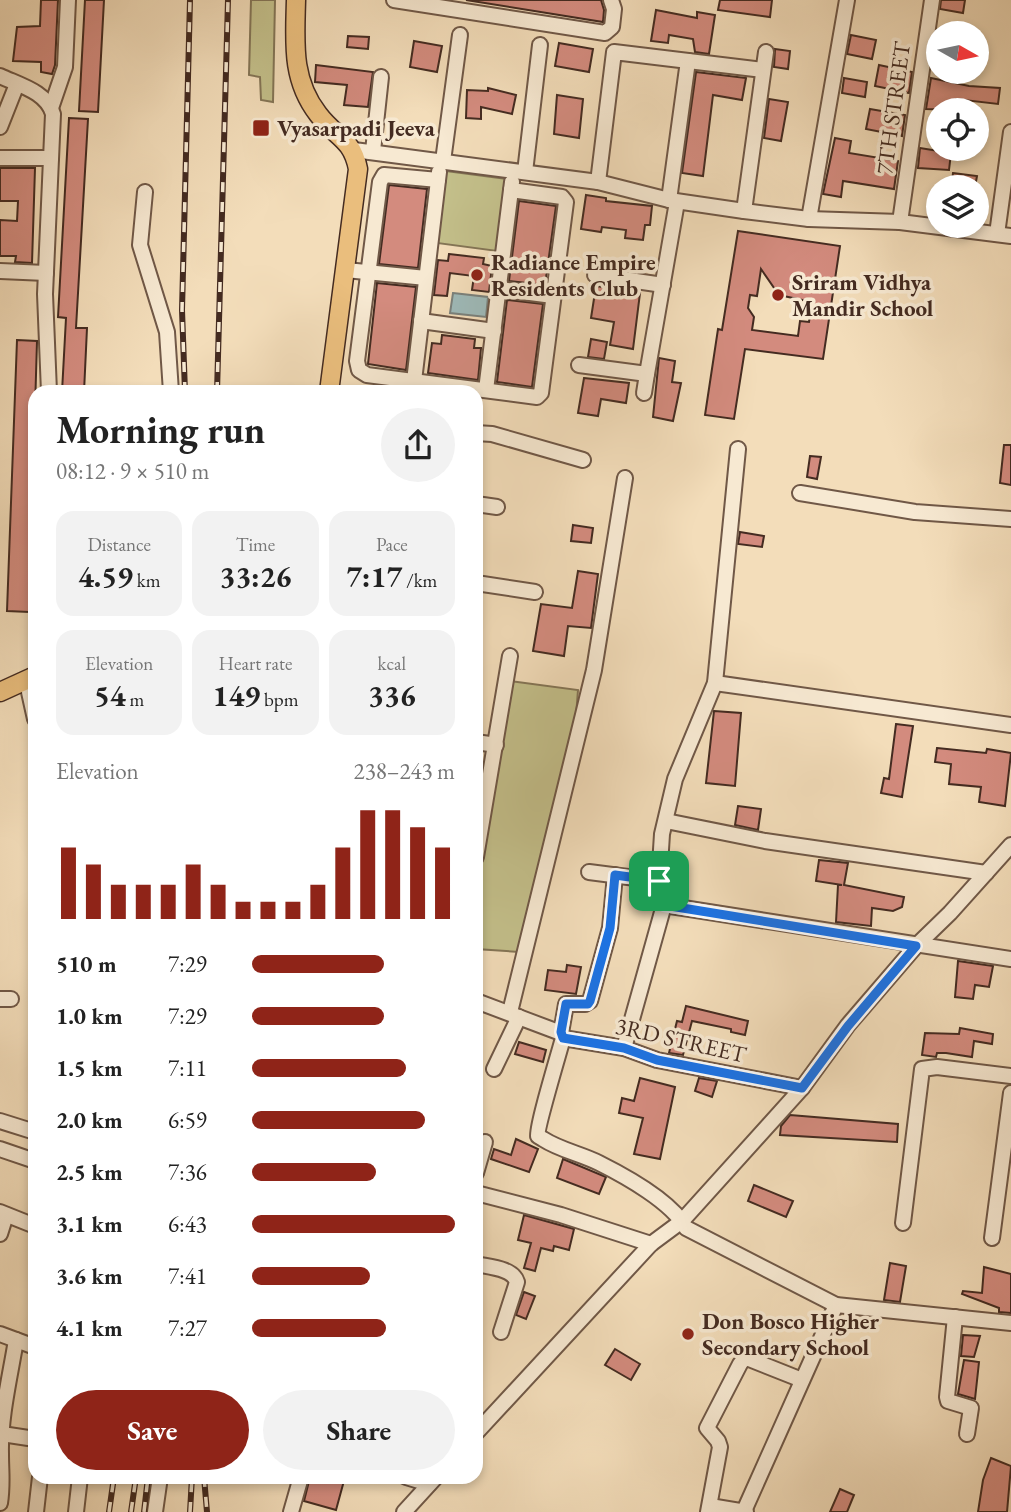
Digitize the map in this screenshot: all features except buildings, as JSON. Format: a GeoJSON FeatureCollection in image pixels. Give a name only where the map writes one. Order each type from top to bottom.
{"type":"FeatureCollection","features":[{"type":"Feature","properties":{"kind":"main road"},"geometry":{"type":"LineString","coordinates":[[296,0],[294,62],[301,88],[317,113],[354,150],[358,169],[330,385]]}},
{"type":"Feature","properties":{"kind":"main road"},"geometry":{"type":"LineString","coordinates":[[0,692],[28,687]]}},
{"type":"Feature","properties":{"kind":"main road"},"geometry":{"type":"LineString","coordinates":[[0,703],[28,689]]}},
{"type":"Feature","properties":{"kind":"street"},"geometry":{"type":"LineString","coordinates":[[49,385],[46,273],[51,108],[65,67],[68,0]]}},
{"type":"Feature","properties":{"kind":"street"},"geometry":{"type":"LineString","coordinates":[[394,0],[606,33],[612,27],[614,9],[611,0]]}},
{"type":"Feature","properties":{"kind":"street"},"geometry":{"type":"LineString","coordinates":[[809,219],[847,0]]}},
{"type":"Feature","properties":{"kind":"street","name":"7TH STREET"},"geometry":{"type":"LineString","coordinates":[[900,222],[932,0]]}},
{"type":"Feature","properties":{"kind":"street"},"geometry":{"type":"LineString","coordinates":[[414,381],[438,180],[460,36]]}},
{"type":"Feature","properties":{"kind":"street"},"geometry":{"type":"LineString","coordinates":[[486,390],[511,190],[519,171],[540,45]]}},
{"type":"Feature","properties":{"kind":"street"},"geometry":{"type":"LineString","coordinates":[[598,182],[614,52],[763,70]]}},
{"type":"Feature","properties":{"kind":"street"},"geometry":{"type":"LineString","coordinates":[[744,211],[766,52]]}},
{"type":"Feature","properties":{"kind":"street"},"geometry":{"type":"LineString","coordinates":[[644,393],[663,285],[688,61]]}},
{"type":"Feature","properties":{"kind":"street"},"geometry":{"type":"LineString","coordinates":[[0,76],[40,96],[51,108]]}},
{"type":"Feature","properties":{"kind":"street"},"geometry":{"type":"LineString","coordinates":[[373,151],[381,77]]}},
{"type":"Feature","properties":{"kind":"street"},"geometry":{"type":"LineString","coordinates":[[0,127],[17,84]]}},
{"type":"Feature","properties":{"kind":"street"},"geometry":{"type":"LineString","coordinates":[[354,150],[598,182],[673,201],[744,211],[809,219],[900,222],[1004,235],[1011,132]]}},
{"type":"Feature","properties":{"kind":"street"},"geometry":{"type":"LineString","coordinates":[[0,158],[51,158]]}},
{"type":"Feature","properties":{"kind":"street"},"geometry":{"type":"LineString","coordinates":[[438,180],[384,175],[380,181],[357,361],[359,370],[367,375],[446,385]]}},
{"type":"Feature","properties":{"kind":"street"},"geometry":{"type":"LineString","coordinates":[[483,390],[540,396],[565,199],[511,190]]}},
{"type":"Feature","properties":{"kind":"street"},"geometry":{"type":"LineString","coordinates":[[145,192],[140,245],[167,332],[170,385]]}},
{"type":"Feature","properties":{"kind":"street"},"geometry":{"type":"LineString","coordinates":[[346,270],[426,278]]}},
{"type":"Feature","properties":{"kind":"street"},"geometry":{"type":"LineString","coordinates":[[0,271],[46,273]]}},
{"type":"Feature","properties":{"kind":"street"},"geometry":{"type":"LineString","coordinates":[[595,275],[663,285]]}},
{"type":"Feature","properties":{"kind":"street"},"geometry":{"type":"LineString","coordinates":[[499,289],[554,296]]}},
{"type":"Feature","properties":{"kind":"street"},"geometry":{"type":"LineString","coordinates":[[421,321],[494,331]]}},
{"type":"Feature","properties":{"kind":"street"},"geometry":{"type":"LineString","coordinates":[[579,365],[647,374]]}},
{"type":"Feature","properties":{"kind":"street"},"geometry":{"type":"LineString","coordinates":[[483,433],[583,460]]}},
{"type":"Feature","properties":{"kind":"street"},"geometry":{"type":"LineString","coordinates":[[624,1048],[664,905],[659,881],[666,821],[675,779],[715,683],[738,449]]}},
{"type":"Feature","properties":{"kind":"street"},"geometry":{"type":"LineString","coordinates":[[494,1069],[515,1015],[594,670],[625,478]]}},
{"type":"Feature","properties":{"kind":"street"},"geometry":{"type":"LineString","coordinates":[[800,493],[915,512],[1011,519]]}},
{"type":"Feature","properties":{"kind":"street"},"geometry":{"type":"LineString","coordinates":[[483,505],[497,507]]}},
{"type":"Feature","properties":{"kind":"street"},"geometry":{"type":"LineString","coordinates":[[483,584],[535,592]]}},
{"type":"Feature","properties":{"kind":"street"},"geometry":{"type":"LineString","coordinates":[[483,776],[496,745],[510,656]]}},
{"type":"Feature","properties":{"kind":"street"},"geometry":{"type":"LineString","coordinates":[[715,683],[1011,725]]}},
{"type":"Feature","properties":{"kind":"street"},"geometry":{"type":"LineString","coordinates":[[483,743],[496,745]]}},
{"type":"Feature","properties":{"kind":"street"},"geometry":{"type":"LineString","coordinates":[[666,821],[765,841],[986,873]]}},
{"type":"Feature","properties":{"kind":"street"},"geometry":{"type":"LineString","coordinates":[[483,1425],[651,1244],[682,1221],[802,1088],[848,1026],[916,946],[950,914],[1011,845]]}},
{"type":"Feature","properties":{"kind":"street"},"geometry":{"type":"LineString","coordinates":[[589,872],[659,881]]}},
{"type":"Feature","properties":{"kind":"street"},"geometry":{"type":"LineString","coordinates":[[615,875],[610,928],[590,1001],[588,1004],[566,1004],[551,1087],[537,1127],[538,1136],[610,1169],[651,1194],[682,1221],[686,1228],[835,1305],[1011,1323]]}},
{"type":"Feature","properties":{"kind":"street"},"geometry":{"type":"LineString","coordinates":[[664,905],[1011,959]]}},
{"type":"Feature","properties":{"kind":"street","name":"3RD STREET"},"geometry":{"type":"LineString","coordinates":[[483,1004],[562,1035],[624,1048],[657,1060],[802,1088]]}},
{"type":"Feature","properties":{"kind":"street"},"geometry":{"type":"LineString","coordinates":[[902,1223],[922,1069],[937,1068],[1011,1076]]}},
{"type":"Feature","properties":{"kind":"street"},"geometry":{"type":"LineString","coordinates":[[992,1238],[1011,1093]]}},
{"type":"Feature","properties":{"kind":"street"},"geometry":{"type":"LineString","coordinates":[[0,1121],[28,1130]]}},
{"type":"Feature","properties":{"kind":"street"},"geometry":{"type":"LineString","coordinates":[[483,1149],[485,1142]]}},
{"type":"Feature","properties":{"kind":"street"},"geometry":{"type":"LineString","coordinates":[[0,1149],[28,1159]]}},
{"type":"Feature","properties":{"kind":"street"},"geometry":{"type":"LineString","coordinates":[[483,1195],[561,1214],[651,1244]]}},
{"type":"Feature","properties":{"kind":"street"},"geometry":{"type":"LineString","coordinates":[[0,1234],[3,1214],[28,1223]]}},
{"type":"Feature","properties":{"kind":"street"},"geometry":{"type":"LineString","coordinates":[[483,1266],[511,1273],[516,1277],[517,1282],[501,1332]]}},
{"type":"Feature","properties":{"kind":"street"},"geometry":{"type":"LineString","coordinates":[[802,1380],[749,1359],[744,1359],[740,1364],[707,1428],[718,1440],[720,1447],[709,1509],[745,1512],[835,1305]]}},
{"type":"Feature","properties":{"kind":"street"},"geometry":{"type":"LineString","coordinates":[[955,1317],[947,1397],[948,1401],[971,1408],[967,1434]]}},
{"type":"Feature","properties":{"kind":"street"},"geometry":{"type":"LineString","coordinates":[[0,1334],[28,1344]]}},
{"type":"Feature","properties":{"kind":"street"},"geometry":{"type":"LineString","coordinates":[[0,1503],[2,1434],[16,1340]]}},
{"type":"Feature","properties":{"kind":"street"},"geometry":{"type":"LineString","coordinates":[[2,1434],[28,1438]]}},
{"type":"Feature","properties":{"kind":"street"},"geometry":{"type":"LineString","coordinates":[[36,1512],[39,1484]]}},
{"type":"Feature","properties":{"kind":"street"},"geometry":{"type":"LineString","coordinates":[[76,1512],[79,1484]]}},
{"type":"Feature","properties":{"kind":"street"},"geometry":{"type":"LineString","coordinates":[[155,1512],[159,1484]]}},
{"type":"Feature","properties":{"kind":"street"},"geometry":{"type":"LineString","coordinates":[[291,1512],[299,1484]]}},
{"type":"Feature","properties":{"kind":"street"},"geometry":{"type":"LineString","coordinates":[[404,1512],[429,1484]]}},
{"type":"Feature","properties":{"kind":"shaded area"},"geometry":{"type":"Polygon","coordinates":[[[251,0],[275,0],[273,102],[261,100],[260,77],[249,75],[251,0]]]}},
{"type":"Feature","properties":{"kind":"shaded area"},"geometry":{"type":"Polygon","coordinates":[[[446,171],[507,179],[497,251],[437,243],[446,171]]]}},
{"type":"Feature","properties":{"kind":"shaded area"},"geometry":{"type":"Polygon","coordinates":[[[510,681],[578,690],[576,716],[519,952],[483,949],[483,827],[510,681]]]}},
{"type":"Feature","properties":{"kind":"water"},"geometry":{"type":"Polygon","coordinates":[[[453,293],[488,297],[486,317],[450,313],[453,293]]]}},
{"type":"Feature","properties":{"kind":"railway"},"geometry":{"type":"LineString","coordinates":[[185,385],[182,310],[190,0]]}},
{"type":"Feature","properties":{"kind":"railway"},"geometry":{"type":"LineString","coordinates":[[217,385],[228,0]]}},
{"type":"Feature","properties":{"kind":"railway"},"geometry":{"type":"LineString","coordinates":[[109,1512],[113,1484]]}},
{"type":"Feature","properties":{"kind":"railway"},"geometry":{"type":"LineString","coordinates":[[131,1512],[135,1484]]}},
{"type":"Feature","properties":{"kind":"railway"},"geometry":{"type":"LineString","coordinates":[[144,1512],[147,1484]]}},
{"type":"Feature","properties":{"kind":"railway"},"geometry":{"type":"LineString","coordinates":[[190,1512],[192,1484]]}},
{"type":"Feature","properties":{"kind":"railway"},"geometry":{"type":"LineString","coordinates":[[205,1484],[207,1512]]}},
{"type":"Feature","properties":{"kind":"place","name":"Vyasarpadi Jeeva"},"geometry":{"type":"Point","coordinates":[261,128]}},
{"type":"Feature","properties":{"kind":"place","name":"Radiance Empire Residents Club"},"geometry":{"type":"Point","coordinates":[477,275]}},
{"type":"Feature","properties":{"kind":"place","name":"Sriram Vidhya Mandir School"},"geometry":{"type":"Point","coordinates":[778,295]}},
{"type":"Feature","properties":{"kind":"place","name":"Don Bosco Higher Secondary School"},"geometry":{"type":"Point","coordinates":[688,1334]}},
{"type":"Feature","properties":{"kind":"route"},"geometry":{"type":"LineString","coordinates":[[615,875],[659,881],[664,905],[916,946],[848,1026],[802,1088],[657,1060],[624,1048],[563,1038],[561,1032],[566,1004],[588,1004],[590,1001],[610,928],[615,875]]}}]}
